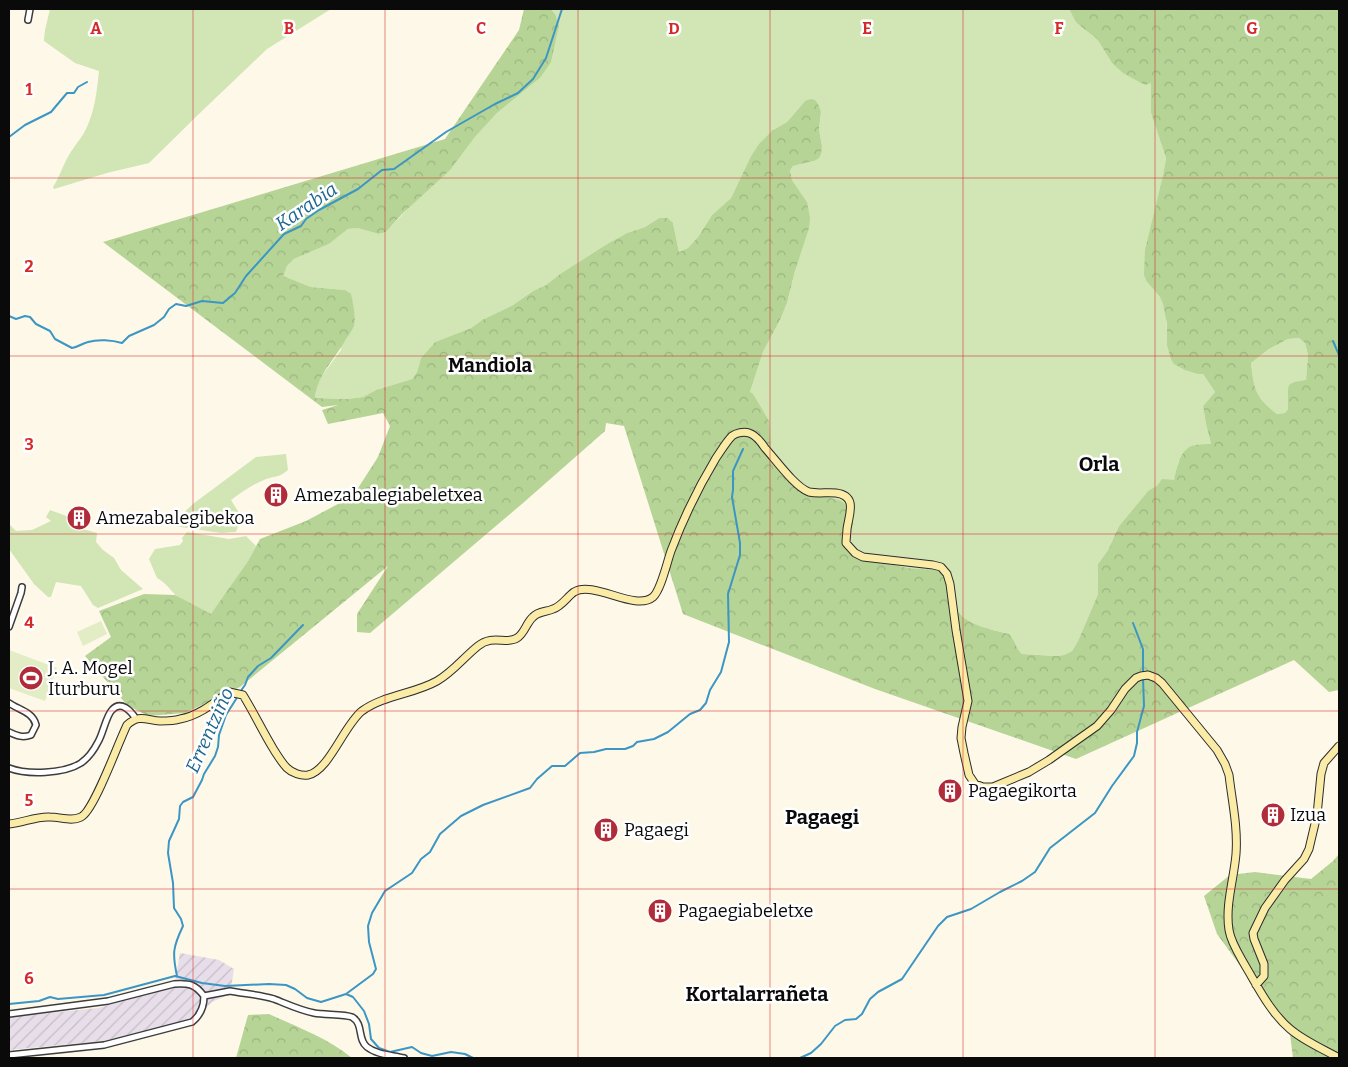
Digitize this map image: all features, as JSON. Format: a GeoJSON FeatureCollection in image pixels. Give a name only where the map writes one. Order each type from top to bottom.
{"type":"FeatureCollection","features":[{"type":"Feature","properties":{"kind":"street"},"geometry":{"type":"LineString","coordinates":[[28,20],[30,9]]}},
{"type":"Feature","properties":{"kind":"street"},"geometry":{"type":"LineString","coordinates":[[9,824],[50,817],[72,820],[84,815],[92,803],[127,726],[136,719],[180,720],[192,716],[229,692],[237,693],[243,695],[251,707],[267,738],[285,766],[292,772],[306,775],[317,772],[353,720],[363,711],[375,704],[436,682],[449,673],[480,644],[491,639],[511,641],[517,638],[524,631],[531,618],[538,613],[554,609],[565,602],[574,592],[589,589],[628,599],[645,601],[658,591],[672,549],[693,498],[720,452],[733,435],[748,432],[763,445],[802,489],[812,493],[838,493],[847,497],[850,502],[851,511],[846,542],[855,554],[863,557],[933,565],[941,567],[947,574],[968,701],[961,738],[969,775],[975,784],[983,787],[993,787],[1029,772],[1049,760],[1097,726],[1136,678],[1148,675],[1162,683],[1217,750],[1229,774],[1236,842],[1229,907],[1228,929],[1231,939],[1273,1012],[1290,1030],[1339,1058]]}},
{"type":"Feature","properties":{"kind":"street"},"geometry":{"type":"LineString","coordinates":[[9,627],[22,587]]}},
{"type":"Feature","properties":{"kind":"street"},"geometry":{"type":"LineString","coordinates":[[9,703],[29,714],[35,719],[36,725],[31,735],[26,737],[9,732]]}},
{"type":"Feature","properties":{"kind":"street"},"geometry":{"type":"LineString","coordinates":[[9,768],[18,772],[30,773],[70,768],[80,763],[93,750],[113,708],[123,706],[128,708],[136,719]]}},
{"type":"Feature","properties":{"kind":"street"},"geometry":{"type":"LineString","coordinates":[[1256,985],[1264,976],[1264,964],[1254,939],[1254,933],[1265,908],[1285,880],[1304,859],[1309,849],[1317,815],[1321,774],[1324,763],[1339,746]]}},
{"type":"Feature","properties":{"kind":"street"},"geometry":{"type":"LineString","coordinates":[[9,1014],[108,1001],[183,983],[199,989],[204,996],[204,1006],[192,1022],[104,1046],[9,1055]]}},
{"type":"Feature","properties":{"kind":"street"},"geometry":{"type":"LineString","coordinates":[[204,996],[230,991],[272,999],[300,1010],[351,1017],[357,1021],[362,1039],[367,1047],[383,1054],[404,1058]]}},
{"type":"Feature","properties":{"kind":"shaded area"},"geometry":{"type":"Polygon","coordinates":[[[180,953],[219,960],[234,969],[230,994],[212,1002],[193,1019],[103,1041],[9,1050],[9,1017],[98,1008],[174,987],[180,953]]]}},
{"type":"Feature","properties":{"kind":"green space"},"geometry":{"type":"Polygon","coordinates":[[[50,9],[331,9],[267,49],[149,163],[54,189],[53,187],[67,159],[82,136],[92,115],[99,71],[75,63],[44,41],[50,9]]]}},
{"type":"Feature","properties":{"kind":"green space"},"geometry":{"type":"Polygon","coordinates":[[[524,9],[551,9],[559,25],[551,62],[540,78],[497,113],[474,138],[450,170],[402,214],[386,232],[379,234],[357,228],[348,229],[329,244],[294,259],[287,266],[283,276],[311,287],[345,290],[351,294],[354,326],[323,374],[316,390],[315,398],[347,399],[363,397],[376,390],[412,379],[417,372],[421,358],[435,342],[471,328],[482,320],[513,305],[607,244],[627,233],[645,227],[659,218],[667,218],[673,223],[679,252],[688,248],[698,237],[712,215],[731,198],[750,158],[759,144],[773,130],[787,122],[805,101],[815,100],[821,112],[819,129],[822,146],[821,154],[814,161],[793,166],[790,171],[792,180],[807,202],[810,218],[809,228],[787,303],[763,352],[750,392],[769,421],[771,451],[799,485],[811,492],[841,501],[849,507],[853,524],[848,544],[859,557],[908,568],[935,570],[944,573],[955,606],[966,620],[1009,634],[1022,654],[1056,656],[1072,651],[1078,641],[1098,594],[1098,564],[1108,550],[1119,526],[1148,491],[1157,486],[1162,479],[1174,480],[1180,459],[1186,450],[1195,445],[1211,444],[1203,406],[1215,392],[1203,374],[1185,370],[1174,364],[1167,345],[1167,324],[1163,304],[1144,275],[1145,250],[1166,158],[1151,113],[1151,83],[1145,85],[1123,73],[1112,63],[1097,39],[1076,22],[1069,9],[1339,9],[1339,690],[1329,692],[1294,660],[1076,759],[875,689],[683,614],[624,426],[606,423],[605,431],[370,633],[357,632],[357,614],[388,566],[240,687],[185,713],[148,716],[127,705],[85,656],[111,637],[99,611],[144,594],[175,595],[211,614],[248,561],[260,539],[306,521],[353,496],[378,457],[390,426],[383,413],[328,424],[322,410],[338,405],[322,407],[103,242],[445,139],[519,30],[524,9]],[[1299,338],[1288,339],[1269,349],[1251,363],[1257,392],[1264,403],[1277,414],[1285,413],[1288,409],[1289,385],[1306,380],[1308,355],[1305,343],[1299,338]]]}},
{"type":"Feature","properties":{"kind":"green space"},"geometry":{"type":"Polygon","coordinates":[[[551,9],[1069,9],[1077,22],[1097,39],[1112,63],[1151,83],[1151,113],[1166,158],[1147,282],[1163,302],[1167,345],[1198,374],[1203,374],[1215,392],[1203,406],[1211,444],[1194,445],[1178,462],[1174,481],[1148,491],[1119,526],[1108,550],[1098,564],[1098,594],[1072,651],[1056,656],[1022,654],[1009,634],[988,629],[967,621],[962,617],[953,605],[935,570],[908,568],[859,557],[811,492],[799,485],[771,451],[750,392],[763,352],[787,303],[795,271],[807,202],[792,180],[790,171],[793,166],[814,161],[822,146],[819,129],[821,112],[805,101],[787,122],[773,130],[750,158],[731,198],[712,215],[698,237],[688,248],[679,252],[673,223],[659,218],[645,227],[627,233],[607,244],[513,305],[482,320],[471,328],[435,342],[421,358],[417,372],[412,379],[376,390],[363,397],[347,399],[315,398],[316,389],[321,377],[341,350],[345,290],[311,287],[282,276],[287,266],[294,259],[329,244],[348,229],[357,228],[379,234],[386,232],[497,113],[540,78],[555,14],[551,9]]]}},
{"type":"Feature","properties":{"kind":"green space"},"geometry":{"type":"Polygon","coordinates":[[[1299,338],[1305,343],[1308,355],[1306,381],[1294,382],[1288,389],[1288,409],[1285,413],[1277,414],[1264,403],[1257,392],[1251,363],[1269,349],[1288,339],[1299,338]]]}},
{"type":"Feature","properties":{"kind":"green space"},"geometry":{"type":"Polygon","coordinates":[[[286,454],[288,470],[280,475],[257,483],[231,500],[241,516],[236,532],[221,533],[174,526],[177,519],[193,504],[256,457],[286,454]]]}},
{"type":"Feature","properties":{"kind":"green space"},"geometry":{"type":"Polygon","coordinates":[[[50,510],[69,517],[68,525],[97,533],[96,542],[114,558],[121,570],[143,589],[98,608],[93,605],[81,586],[56,582],[51,597],[48,597],[34,584],[9,549],[9,524],[16,531],[32,530],[51,521],[46,517],[50,510]]]}},
{"type":"Feature","properties":{"kind":"green space"},"geometry":{"type":"Polygon","coordinates":[[[187,532],[229,539],[246,536],[256,546],[211,615],[175,595],[157,578],[149,559],[155,549],[180,545],[183,541],[182,538],[187,532]]]}},
{"type":"Feature","properties":{"kind":"green space","name":"J. A. Mogel Iturburu"},"geometry":{"type":"Polygon","coordinates":[[[101,621],[107,634],[83,646],[77,632],[101,621]]]}},
{"type":"Feature","properties":{"kind":"green space","name":"J. A. Mogel Iturburu"},"geometry":{"type":"Polygon","coordinates":[[[9,650],[57,668],[45,701],[9,688],[9,650]]]}},
{"type":"Feature","properties":{"kind":"green space"},"geometry":{"type":"Polygon","coordinates":[[[1339,854],[1339,1058],[1293,1058],[1290,1034],[1217,934],[1204,896],[1230,875],[1255,872],[1311,879],[1339,854]]]}},
{"type":"Feature","properties":{"kind":"green space"},"geometry":{"type":"Polygon","coordinates":[[[269,1014],[323,1039],[352,1058],[236,1058],[248,1015],[269,1014]]]}},
{"type":"Feature","properties":{"kind":"waterway","name":"Karabia"},"geometry":{"type":"LineString","coordinates":[[9,316],[16,319],[25,316],[30,317],[36,324],[50,331],[55,339],[72,348],[96,340],[122,343],[129,336],[154,325],[176,304],[186,306],[202,301],[223,303],[235,293],[246,276],[284,234],[301,226],[306,219],[319,210],[358,189],[382,170],[394,169],[446,132],[518,93],[533,79],[546,58],[562,9]]}},
{"type":"Feature","properties":{"kind":"waterway"},"geometry":{"type":"LineString","coordinates":[[9,137],[25,125],[51,112],[67,93],[74,93],[78,87],[87,82]]}},
{"type":"Feature","properties":{"kind":"waterway"},"geometry":{"type":"LineString","coordinates":[[1333,341],[1339,355]]}},
{"type":"Feature","properties":{"kind":"waterway","name":"Pagaegi"},"geometry":{"type":"LineString","coordinates":[[346,994],[373,974],[376,969],[369,942],[368,926],[372,913],[385,891],[412,873],[421,859],[430,852],[440,834],[461,816],[483,805],[530,788],[552,766],[565,766],[580,753],[606,749],[625,749],[637,742],[654,739],[668,732],[690,714],[700,710],[706,703],[710,690],[721,672],[729,642],[728,594],[740,555],[740,543],[732,497],[733,471],[743,449]]}},
{"type":"Feature","properties":{"kind":"waterway"},"geometry":{"type":"LineString","coordinates":[[1133,623],[1143,649],[1143,674]]}},
{"type":"Feature","properties":{"kind":"waterway","name":"Errentziño"},"geometry":{"type":"LineString","coordinates":[[240,692],[248,677],[258,666],[271,658],[303,625]]}},
{"type":"Feature","properties":{"kind":"waterway"},"geometry":{"type":"LineString","coordinates":[[800,1058],[811,1053],[821,1044],[835,1026],[845,1020],[856,1019],[862,1014],[870,999],[878,992],[902,979],[938,926],[947,917],[971,909],[1035,872],[1050,848],[1095,813],[1134,756],[1137,732],[1144,706],[1143,678]]}},
{"type":"Feature","properties":{"kind":"waterway","name":"Errentziño"},"geometry":{"type":"LineString","coordinates":[[177,976],[174,950],[183,926],[174,908],[173,883],[168,853],[169,841],[179,819],[180,806],[183,802],[193,797],[215,756],[219,735],[226,715],[238,696]]}},
{"type":"Feature","properties":{"kind":"waterway"},"geometry":{"type":"LineString","coordinates":[[9,1004],[39,1001],[50,997],[58,999],[104,995],[175,976],[202,983],[225,986],[286,985],[307,998],[321,1002],[346,994],[353,997],[364,1011],[369,1024],[371,1039],[379,1048],[390,1052],[412,1047],[421,1053],[432,1056],[451,1052],[465,1054],[473,1058]]}},
{"type":"Feature","properties":{"kind":"place","name":"Amezabalegiabeletxea"},"geometry":{"type":"Point","coordinates":[276,495]}},
{"type":"Feature","properties":{"kind":"place","name":"Amezabalegibekoa"},"geometry":{"type":"Point","coordinates":[79,518]}},
{"type":"Feature","properties":{"kind":"place","name":"J. A. Mogel Iturburu"},"geometry":{"type":"Point","coordinates":[31,678]}},
{"type":"Feature","properties":{"kind":"place","name":"Pagaegikorta"},"geometry":{"type":"Point","coordinates":[950,791]}},
{"type":"Feature","properties":{"kind":"place","name":"Izua"},"geometry":{"type":"Point","coordinates":[1273,815]}},
{"type":"Feature","properties":{"kind":"place","name":"Pagaegi"},"geometry":{"type":"Point","coordinates":[606,830]}},
{"type":"Feature","properties":{"kind":"place","name":"Pagaegiabeletxe"},"geometry":{"type":"Point","coordinates":[660,911]}},
{"type":"Feature","properties":{"kind":"district","name":"Mandiola"},"geometry":{"type":"Point","coordinates":[490,365]}},
{"type":"Feature","properties":{"kind":"district","name":"Orla"},"geometry":{"type":"Point","coordinates":[1099,464]}},
{"type":"Feature","properties":{"kind":"district","name":"Pagaegi"},"geometry":{"type":"Point","coordinates":[822,817]}},
{"type":"Feature","properties":{"kind":"district","name":"Kortalarrañeta"},"geometry":{"type":"Point","coordinates":[757,994]}}]}
